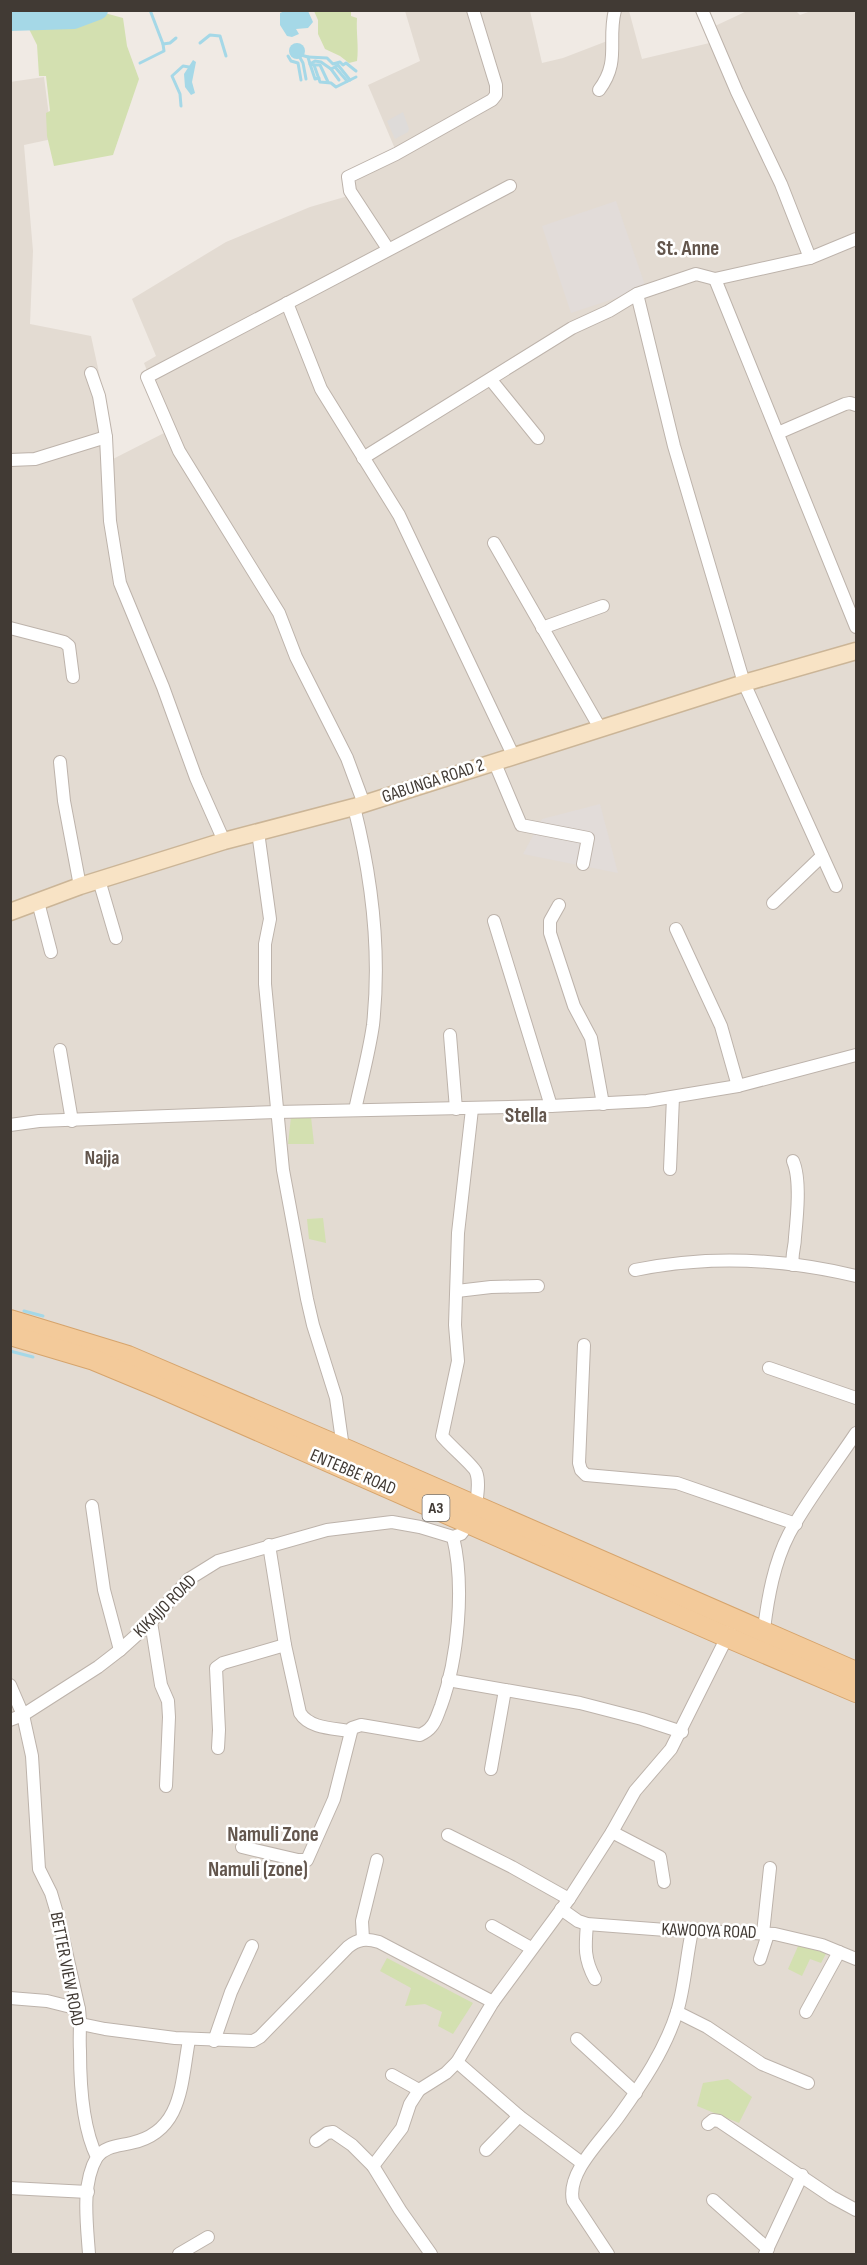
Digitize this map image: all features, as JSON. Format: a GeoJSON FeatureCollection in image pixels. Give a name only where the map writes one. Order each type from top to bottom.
{"type":"FeatureCollection","features":[{"type":"Feature","properties":{"kind":"main road","name":"ENTEBBE ROAD"},"geometry":{"type":"LineString","coordinates":[[13,1324],[128,1356],[343,1448],[473,1514]]}},
{"type":"Feature","properties":{"kind":"main road","name":"ENTEBBE ROAD"},"geometry":{"type":"LineString","coordinates":[[13,1324],[94,1360],[473,1514],[731,1629],[762,1653],[856,1692]]}},
{"type":"Feature","properties":{"kind":"main road","name":"ENTEBBE ROAD"},"geometry":{"type":"LineString","coordinates":[[731,1629],[769,1634],[856,1672]]}},
{"type":"Feature","properties":{"kind":"street"},"geometry":{"type":"LineString","coordinates":[[388,249],[350,191],[348,177],[396,154],[492,100],[496,95],[496,85],[473,10]]}},
{"type":"Feature","properties":{"kind":"street"},"geometry":{"type":"LineString","coordinates":[[599,90],[608,78],[611,68],[615,10]]}},
{"type":"Feature","properties":{"kind":"street"},"geometry":{"type":"LineString","coordinates":[[702,10],[737,92],[781,184],[810,258]]}},
{"type":"Feature","properties":{"kind":"street"},"geometry":{"type":"LineString","coordinates":[[355,1110],[372,1025],[375,965],[374,915],[359,805],[347,758],[296,657],[279,613],[179,451],[147,377],[510,186]]}},
{"type":"Feature","properties":{"kind":"street"},"geometry":{"type":"LineString","coordinates":[[363,458],[572,328],[609,311],[637,294],[696,274],[715,279],[810,258],[856,239]]}},
{"type":"Feature","properties":{"kind":"street"},"geometry":{"type":"LineString","coordinates":[[715,279],[856,627]]}},
{"type":"Feature","properties":{"kind":"street"},"geometry":{"type":"LineString","coordinates":[[637,294],[674,446],[744,682],[836,886]]}},
{"type":"Feature","properties":{"kind":"street"},"geometry":{"type":"LineString","coordinates":[[287,303],[321,389],[399,516],[513,755]]}},
{"type":"Feature","properties":{"kind":"street"},"geometry":{"type":"LineString","coordinates":[[91,373],[99,396],[106,437],[110,521],[120,583],[163,687],[196,778],[224,841]]}},
{"type":"Feature","properties":{"kind":"street"},"geometry":{"type":"LineString","coordinates":[[491,380],[538,438]]}},
{"type":"Feature","properties":{"kind":"street"},"geometry":{"type":"LineString","coordinates":[[778,433],[845,404],[856,405]]}},
{"type":"Feature","properties":{"kind":"street"},"geometry":{"type":"LineString","coordinates":[[10,460],[35,459],[106,437]]}},
{"type":"Feature","properties":{"kind":"street"},"geometry":{"type":"LineString","coordinates":[[495,543],[600,728]]}},
{"type":"Feature","properties":{"kind":"street"},"geometry":{"type":"LineString","coordinates":[[542,628],[603,606]]}},
{"type":"Feature","properties":{"kind":"street"},"geometry":{"type":"LineString","coordinates":[[10,628],[64,642],[69,646],[73,677]]}},
{"type":"Feature","properties":{"kind":"street","name":"GABUNGA ROAD 2"},"geometry":{"type":"LineString","coordinates":[[10,912],[80,886],[224,841],[359,805],[744,682],[856,651]]}},
{"type":"Feature","properties":{"kind":"street"},"geometry":{"type":"LineString","coordinates":[[494,761],[521,825],[588,838],[583,864]]}},
{"type":"Feature","properties":{"kind":"street"},"geometry":{"type":"LineString","coordinates":[[60,762],[64,801],[80,886]]}},
{"type":"Feature","properties":{"kind":"street"},"geometry":{"type":"LineString","coordinates":[[258,832],[270,919],[265,944],[265,984],[283,1170],[313,1325],[336,1398],[343,1448]]}},
{"type":"Feature","properties":{"kind":"street"},"geometry":{"type":"LineString","coordinates":[[772,903],[822,856]]}},
{"type":"Feature","properties":{"kind":"street"},"geometry":{"type":"LineString","coordinates":[[99,880],[116,938]]}},
{"type":"Feature","properties":{"kind":"street"},"geometry":{"type":"LineString","coordinates":[[38,902],[51,952]]}},
{"type":"Feature","properties":{"kind":"street"},"geometry":{"type":"LineString","coordinates":[[559,905],[549,921],[550,933],[574,1006],[591,1038],[603,1104]]}},
{"type":"Feature","properties":{"kind":"street"},"geometry":{"type":"LineString","coordinates":[[494,921],[551,1106]]}},
{"type":"Feature","properties":{"kind":"street"},"geometry":{"type":"LineString","coordinates":[[676,929],[721,1026],[738,1086]]}},
{"type":"Feature","properties":{"kind":"street"},"geometry":{"type":"LineString","coordinates":[[450,1035],[456,1109]]}},
{"type":"Feature","properties":{"kind":"street"},"geometry":{"type":"LineString","coordinates":[[60,1050],[72,1121]]}},
{"type":"Feature","properties":{"kind":"street"},"geometry":{"type":"LineString","coordinates":[[10,1125],[39,1121],[277,1112],[603,1104],[673,1097],[738,1086],[856,1055]]}},
{"type":"Feature","properties":{"kind":"street"},"geometry":{"type":"LineString","coordinates":[[670,1169],[673,1097]]}},
{"type":"Feature","properties":{"kind":"street"},"geometry":{"type":"LineString","coordinates":[[242,1847],[307,1860],[334,1799],[350,1731],[354,1726],[361,1725],[420,1735],[433,1725],[448,1680],[455,1652],[459,1576],[458,1557],[448,1535],[461,1534],[473,1514],[478,1480],[475,1469],[452,1449],[442,1436],[458,1360],[455,1325],[458,1233],[472,1109]]}},
{"type":"Feature","properties":{"kind":"street"},"geometry":{"type":"LineString","coordinates":[[793,1161],[797,1170],[797,1189],[795,1239],[791,1256],[793,1265]]}},
{"type":"Feature","properties":{"kind":"street"},"geometry":{"type":"LineString","coordinates":[[635,1270],[668,1263],[736,1260],[793,1265],[856,1276]]}},
{"type":"Feature","properties":{"kind":"street"},"geometry":{"type":"LineString","coordinates":[[457,1291],[491,1287],[538,1286]]}},
{"type":"Feature","properties":{"kind":"street"},"geometry":{"type":"LineString","coordinates":[[584,1345],[579,1463],[586,1475],[676,1483],[796,1524]]}},
{"type":"Feature","properties":{"kind":"street"},"geometry":{"type":"LineString","coordinates":[[769,1368],[856,1398]]}},
{"type":"Feature","properties":{"kind":"street"},"geometry":{"type":"LineString","coordinates":[[762,1653],[769,1634],[764,1629],[772,1581],[783,1550],[796,1524],[856,1433]]}},
{"type":"Feature","properties":{"kind":"street"},"geometry":{"type":"LineString","coordinates":[[92,1506],[104,1590],[120,1650]]}},
{"type":"Feature","properties":{"kind":"street","name":"KIKAJJO ROAD"},"geometry":{"type":"LineString","coordinates":[[10,1720],[23,1715],[98,1667],[151,1622],[194,1574],[218,1561],[327,1530],[379,1522],[405,1524],[448,1535]]}},
{"type":"Feature","properties":{"kind":"street"},"geometry":{"type":"LineString","coordinates":[[269,1545],[285,1645],[302,1717],[313,1725],[350,1731]]}},
{"type":"Feature","properties":{"kind":"street"},"geometry":{"type":"LineString","coordinates":[[151,1622],[161,1685],[168,1701],[170,1717],[166,1786]]}},
{"type":"Feature","properties":{"kind":"street"},"geometry":{"type":"LineString","coordinates":[[373,2166],[402,2128],[410,2104],[419,2090],[446,2073],[457,2062],[493,2002],[569,1899],[635,1791],[671,1749],[731,1629]]}},
{"type":"Feature","properties":{"kind":"street"},"geometry":{"type":"LineString","coordinates":[[218,1749],[216,1668],[223,1663],[285,1645]]}},
{"type":"Feature","properties":{"kind":"street"},"geometry":{"type":"LineString","coordinates":[[448,1680],[580,1702],[681,1732]]}},
{"type":"Feature","properties":{"kind":"street","name":"BETTER VIEW ROAD"},"geometry":{"type":"LineString","coordinates":[[10,1686],[23,1715],[32,1756],[39,1869],[51,1893],[79,2009],[84,2106],[89,2140],[98,2157]]}},
{"type":"Feature","properties":{"kind":"street"},"geometry":{"type":"LineString","coordinates":[[491,1769],[505,1690]]}},
{"type":"Feature","properties":{"kind":"street"},"geometry":{"type":"LineString","coordinates":[[612,1832],[660,1857],[664,1882]]}},
{"type":"Feature","properties":{"kind":"street"},"geometry":{"type":"LineString","coordinates":[[448,1835],[569,1899]]}},
{"type":"Feature","properties":{"kind":"street"},"geometry":{"type":"LineString","coordinates":[[363,1940],[362,1922],[377,1860]]}},
{"type":"Feature","properties":{"kind":"street"},"geometry":{"type":"LineString","coordinates":[[760,1959],[766,1933],[770,1868]]}},
{"type":"Feature","properties":{"kind":"street","name":"KAWOOYA ROAD"},"geometry":{"type":"LineString","coordinates":[[561,1909],[578,1921],[587,1924],[766,1933],[793,1937],[856,1959]]}},
{"type":"Feature","properties":{"kind":"street"},"geometry":{"type":"LineString","coordinates":[[587,1924],[585,1953],[588,1966],[595,1979]]}},
{"type":"Feature","properties":{"kind":"street"},"geometry":{"type":"LineString","coordinates":[[492,1926],[531,1948]]}},
{"type":"Feature","properties":{"kind":"street"},"geometry":{"type":"LineString","coordinates":[[608,2254],[573,2201],[572,2187],[582,2163],[636,2092],[654,2063],[677,2012],[692,1931]]}},
{"type":"Feature","properties":{"kind":"street"},"geometry":{"type":"LineString","coordinates":[[81,2024],[189,2040],[249,2043],[260,2037],[348,1947],[356,1941],[363,1940],[379,1942],[493,2002]]}},
{"type":"Feature","properties":{"kind":"street"},"geometry":{"type":"LineString","coordinates":[[214,2041],[231,1992],[252,1946]]}},
{"type":"Feature","properties":{"kind":"street"},"geometry":{"type":"LineString","coordinates":[[806,2012],[839,1952]]}},
{"type":"Feature","properties":{"kind":"street"},"geometry":{"type":"LineString","coordinates":[[10,1998],[47,2001],[79,2009]]}},
{"type":"Feature","properties":{"kind":"street"},"geometry":{"type":"LineString","coordinates":[[677,2012],[707,2027],[762,2064],[808,2083]]}},
{"type":"Feature","properties":{"kind":"street"},"geometry":{"type":"LineString","coordinates":[[578,2039],[636,2092]]}},
{"type":"Feature","properties":{"kind":"street"},"geometry":{"type":"LineString","coordinates":[[89,2254],[88,2192],[93,2164],[106,2149],[141,2141],[166,2125],[174,2113],[189,2040]]}},
{"type":"Feature","properties":{"kind":"street"},"geometry":{"type":"LineString","coordinates":[[457,2062],[519,2116],[582,2163]]}},
{"type":"Feature","properties":{"kind":"street"},"geometry":{"type":"LineString","coordinates":[[392,2075],[419,2090]]}},
{"type":"Feature","properties":{"kind":"street"},"geometry":{"type":"LineString","coordinates":[[486,2150],[519,2116]]}},
{"type":"Feature","properties":{"kind":"street"},"geometry":{"type":"LineString","coordinates":[[708,2124],[713,2120],[719,2121],[832,2197],[855,2206]]}},
{"type":"Feature","properties":{"kind":"street"},"geometry":{"type":"LineString","coordinates":[[316,2141],[327,2133],[333,2132],[352,2145],[373,2166],[399,2210],[431,2254]]}},
{"type":"Feature","properties":{"kind":"street"},"geometry":{"type":"LineString","coordinates":[[714,2200],[767,2252],[802,2175]]}},
{"type":"Feature","properties":{"kind":"street"},"geometry":{"type":"LineString","coordinates":[[10,2188],[88,2192]]}},
{"type":"Feature","properties":{"kind":"street"},"geometry":{"type":"LineString","coordinates":[[179,2254],[208,2237]]}},
{"type":"Feature","properties":{"kind":"shaded area"},"geometry":{"type":"Polygon","coordinates":[[[405,11],[530,11],[542,63],[563,58],[615,38],[617,11],[629,11],[642,59],[718,41],[715,26],[747,11],[796,11],[800,15],[811,11],[856,11],[856,2254],[11,2254],[10,82],[44,77],[52,139],[24,145],[33,251],[30,324],[91,336],[101,382],[111,460],[170,430],[144,363],[156,356],[132,299],[226,242],[310,207],[348,196],[352,183],[398,156],[368,85],[420,61],[405,11]]]}},
{"type":"Feature","properties":{"kind":"shaded area"},"geometry":{"type":"Polygon","coordinates":[[[403,112],[409,129],[408,132],[395,139],[387,121],[403,112]]]}},
{"type":"Feature","properties":{"kind":"shaded area"},"geometry":{"type":"Polygon","coordinates":[[[616,201],[646,288],[571,313],[542,226],[616,201]]]}},
{"type":"Feature","properties":{"kind":"shaded area"},"geometry":{"type":"Polygon","coordinates":[[[600,804],[618,873],[523,854],[542,819],[600,804]]]}},
{"type":"Feature","properties":{"kind":"green space"},"geometry":{"type":"Polygon","coordinates":[[[30,10],[41,14],[65,15],[101,12],[123,18],[127,46],[139,79],[113,155],[54,166],[47,136],[46,113],[50,111],[46,76],[39,76],[37,45],[22,15],[23,11],[30,10]]]}},
{"type":"Feature","properties":{"kind":"green space"},"geometry":{"type":"Polygon","coordinates":[[[314,11],[351,11],[351,16],[357,18],[357,61],[349,63],[325,49],[318,34],[318,20],[314,11]]]}},
{"type":"Feature","properties":{"kind":"green space"},"geometry":{"type":"Polygon","coordinates":[[[291,1117],[311,1117],[314,1144],[288,1144],[291,1117]]]}},
{"type":"Feature","properties":{"kind":"green space"},"geometry":{"type":"Polygon","coordinates":[[[323,1218],[326,1243],[309,1239],[307,1219],[323,1218]]]}},
{"type":"Feature","properties":{"kind":"green space"},"geometry":{"type":"Polygon","coordinates":[[[799,1944],[827,1952],[821,1963],[810,1959],[802,1976],[788,1969],[799,1944]]]}},
{"type":"Feature","properties":{"kind":"green space"},"geometry":{"type":"Polygon","coordinates":[[[387,1958],[473,2003],[453,2034],[438,2026],[442,2012],[425,2004],[405,2006],[411,1988],[380,1971],[387,1958]]]}},
{"type":"Feature","properties":{"kind":"green space"},"geometry":{"type":"Polygon","coordinates":[[[728,2079],[752,2097],[739,2123],[697,2106],[703,2083],[728,2079]]]}},
{"type":"Feature","properties":{"kind":"water"},"geometry":{"type":"Polygon","coordinates":[[[287,10],[308,11],[313,22],[308,28],[296,29],[299,34],[292,37],[287,36],[280,25],[280,13],[287,10]]]}},
{"type":"Feature","properties":{"kind":"water"},"geometry":{"type":"Polygon","coordinates":[[[297,43],[305,51],[297,59],[289,51],[297,43]]]}},
{"type":"Feature","properties":{"kind":"water"},"geometry":{"type":"Polygon","coordinates":[[[193,60],[196,62],[192,82],[195,93],[191,95],[185,87],[184,74],[193,60]]]}},
{"type":"Feature","properties":{"kind":"waterway"},"geometry":{"type":"LineString","coordinates":[[10,21],[74,19],[98,10]]}},
{"type":"Feature","properties":{"kind":"waterway"},"geometry":{"type":"LineString","coordinates":[[150,10],[163,44],[170,43],[176,38]]}},
{"type":"Feature","properties":{"kind":"waterway"},"geometry":{"type":"LineString","coordinates":[[200,43],[210,35],[220,36],[226,56]]}},
{"type":"Feature","properties":{"kind":"waterway"},"geometry":{"type":"LineString","coordinates":[[140,63],[164,51],[163,44]]}},
{"type":"Feature","properties":{"kind":"waterway"},"geometry":{"type":"LineString","coordinates":[[301,55],[308,57],[310,64],[314,65],[320,82],[331,83],[336,87],[356,77]]}},
{"type":"Feature","properties":{"kind":"waterway"},"geometry":{"type":"LineString","coordinates":[[288,56],[291,61],[298,63],[301,80]]}},
{"type":"Feature","properties":{"kind":"waterway"},"geometry":{"type":"LineString","coordinates":[[299,56],[306,79]]}},
{"type":"Feature","properties":{"kind":"waterway"},"geometry":{"type":"LineString","coordinates":[[308,57],[327,58],[333,64],[346,63],[356,71]]}},
{"type":"Feature","properties":{"kind":"waterway"},"geometry":{"type":"LineString","coordinates":[[319,78],[315,79],[310,64],[315,61],[331,69],[335,67],[347,81]]}},
{"type":"Feature","properties":{"kind":"waterway"},"geometry":{"type":"LineString","coordinates":[[314,65],[320,65],[328,82]]}},
{"type":"Feature","properties":{"kind":"waterway"},"geometry":{"type":"LineString","coordinates":[[335,67],[338,65],[350,80]]}},
{"type":"Feature","properties":{"kind":"waterway"},"geometry":{"type":"LineString","coordinates":[[181,106],[180,94],[172,76],[183,66],[189,67]]}},
{"type":"Feature","properties":{"kind":"waterway"},"geometry":{"type":"LineString","coordinates":[[331,69],[339,80]]}},
{"type":"Feature","properties":{"kind":"waterway"},"geometry":{"type":"LineString","coordinates":[[24,1311],[43,1316]]}},
{"type":"Feature","properties":{"kind":"waterway"},"geometry":{"type":"LineString","coordinates":[[10,1351],[33,1357]]}},
{"type":"Feature","properties":{"kind":"district","name":"St. Anne"},"geometry":{"type":"Point","coordinates":[688,248]}},
{"type":"Feature","properties":{"kind":"district","name":"Stella"},"geometry":{"type":"Point","coordinates":[526,1115]}},
{"type":"Feature","properties":{"kind":"district","name":"Najja"},"geometry":{"type":"Point","coordinates":[102,1158]}},
{"type":"Feature","properties":{"kind":"district","name":"Namuli Zone"},"geometry":{"type":"Point","coordinates":[273,1834]}},
{"type":"Feature","properties":{"kind":"district","name":"Namuli (zone)"},"geometry":{"type":"Point","coordinates":[258,1869]}}]}
